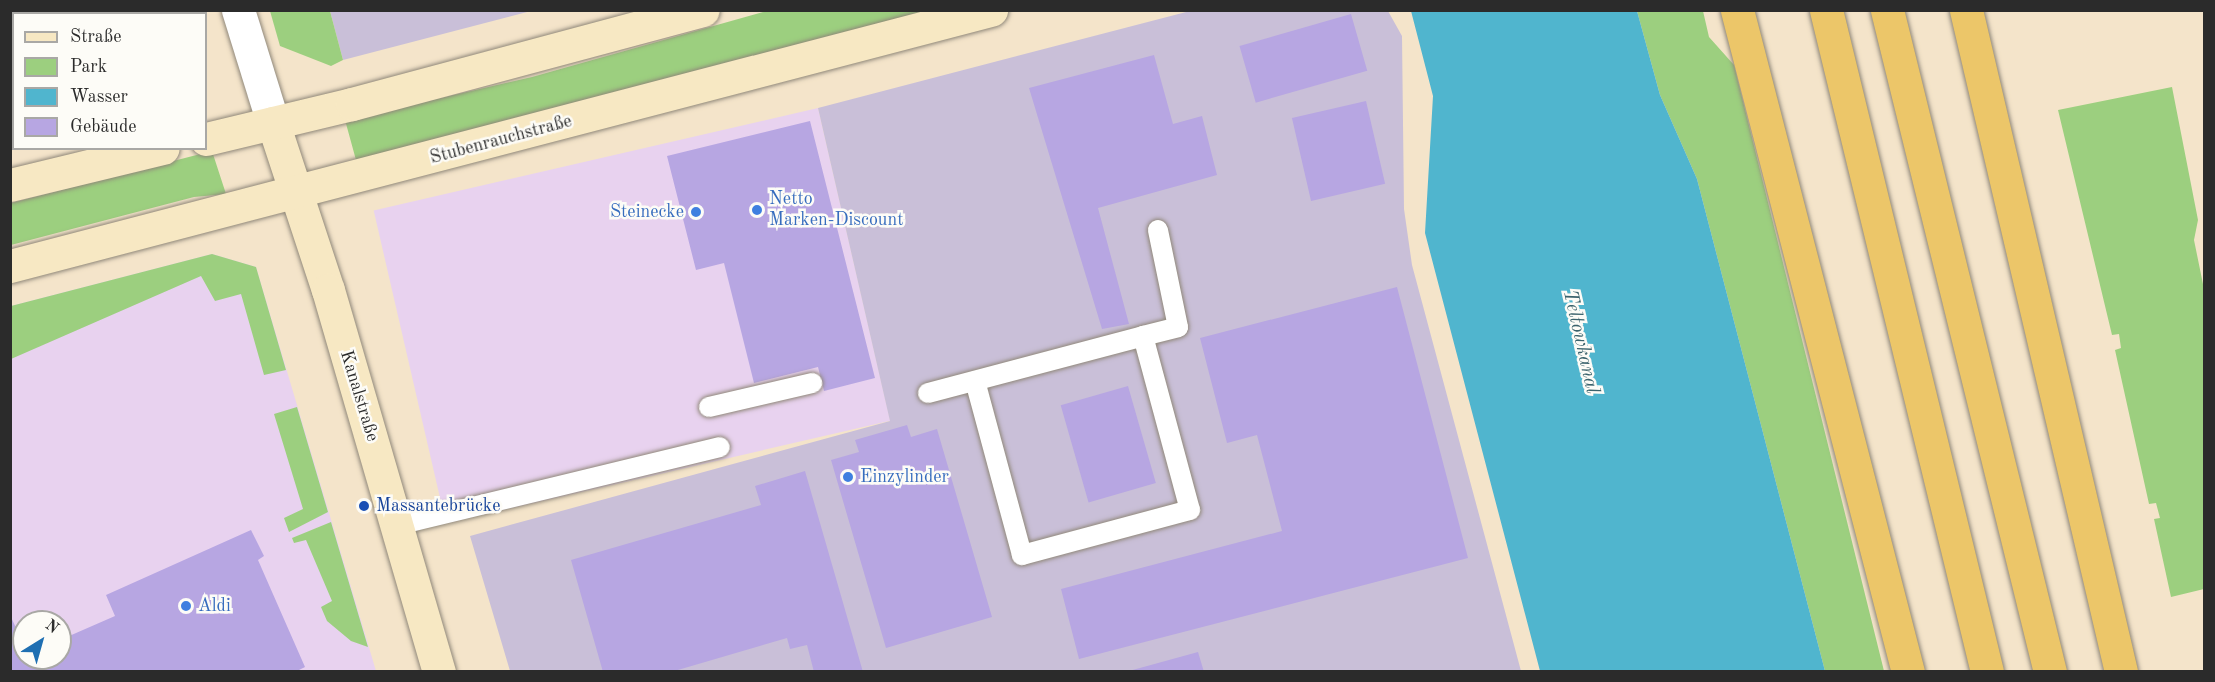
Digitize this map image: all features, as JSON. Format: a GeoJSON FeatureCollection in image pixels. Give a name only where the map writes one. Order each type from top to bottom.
{"type":"FeatureCollection","features":[{"type":"Feature","properties":{"kind":"highway"},"geometry":{"type":"LineString","coordinates":[[1737,10],[1908,672]]}},
{"type":"Feature","properties":{"kind":"highway"},"geometry":{"type":"LineString","coordinates":[[1826,10],[1987,672]]}},
{"type":"Feature","properties":{"kind":"highway"},"geometry":{"type":"LineString","coordinates":[[1887,10],[2050,672]]}},
{"type":"Feature","properties":{"kind":"highway"},"geometry":{"type":"LineString","coordinates":[[1966,10],[2121,672]]}},
{"type":"Feature","properties":{"kind":"main road"},"geometry":{"type":"LineString","coordinates":[[207,139],[703,10]]}},
{"type":"Feature","properties":{"kind":"main road","name":"Stubenrauchstraße"},"geometry":{"type":"LineString","coordinates":[[10,266],[991,10]]}},
{"type":"Feature","properties":{"kind":"main road","name":"Kanalstraße"},"geometry":{"type":"LineString","coordinates":[[273,123],[298,192],[398,525],[439,672]]}},
{"type":"Feature","properties":{"kind":"main road"},"geometry":{"type":"LineString","coordinates":[[10,185],[155,150]]}},
{"type":"Feature","properties":{"kind":"street"},"geometry":{"type":"LineString","coordinates":[[238,10],[273,123]]}},
{"type":"Feature","properties":{"kind":"lane"},"geometry":{"type":"LineString","coordinates":[[928,393],[1178,327],[1158,230]]}},
{"type":"Feature","properties":{"kind":"lane"},"geometry":{"type":"LineString","coordinates":[[975,381],[1022,555],[1179,513],[1190,510],[1143,336]]}},
{"type":"Feature","properties":{"kind":"lane"},"geometry":{"type":"LineString","coordinates":[[709,407],[812,383]]}},
{"type":"Feature","properties":{"kind":"lane"},"geometry":{"type":"LineString","coordinates":[[398,525],[720,447]]}},
{"type":"Feature","properties":{"kind":"shaded area"},"geometry":{"type":"Polygon","coordinates":[[[330,10],[531,11],[343,60],[330,10]]]}},
{"type":"Feature","properties":{"kind":"shaded area"},"geometry":{"type":"Polygon","coordinates":[[[1190,11],[1388,11],[1402,36],[1404,209],[1412,265],[1521,671],[510,671],[470,536],[890,421],[818,108],[1190,11]]]}},
{"type":"Feature","properties":{"kind":"shaded area"},"geometry":{"type":"Polygon","coordinates":[[[818,108],[890,421],[446,523],[374,211],[818,108]]]}},
{"type":"Feature","properties":{"kind":"shaded area"},"geometry":{"type":"Polygon","coordinates":[[[212,254],[256,267],[376,671],[11,672],[11,306],[212,254]]]}},
{"type":"Feature","properties":{"kind":"green space"},"geometry":{"type":"Polygon","coordinates":[[[270,11],[330,11],[343,60],[331,66],[280,46],[270,11]]]}},
{"type":"Feature","properties":{"kind":"green space"},"geometry":{"type":"Polygon","coordinates":[[[767,11],[930,11],[356,160],[345,120],[532,77],[767,11]]]}},
{"type":"Feature","properties":{"kind":"green space"},"geometry":{"type":"Polygon","coordinates":[[[1637,11],[1703,11],[1709,37],[1734,65],[1884,671],[1825,671],[1697,179],[1660,95],[1637,11]]]}},
{"type":"Feature","properties":{"kind":"green space"},"geometry":{"type":"Polygon","coordinates":[[[2172,87],[2198,220],[2194,240],[2204,289],[2204,589],[2171,597],[2154,519],[2160,518],[2156,503],[2149,504],[2115,350],[2121,348],[2119,334],[2112,335],[2058,110],[2172,87]]]}},
{"type":"Feature","properties":{"kind":"green space"},"geometry":{"type":"Polygon","coordinates":[[[212,151],[226,194],[194,197],[11,245],[11,203],[212,151]]]}},
{"type":"Feature","properties":{"kind":"green space"},"geometry":{"type":"Polygon","coordinates":[[[212,254],[256,267],[286,370],[264,375],[241,294],[215,301],[201,276],[11,359],[11,306],[212,254]]]}},
{"type":"Feature","properties":{"kind":"green space"},"geometry":{"type":"Polygon","coordinates":[[[297,407],[328,512],[289,532],[284,518],[303,509],[274,414],[297,407]]]}},
{"type":"Feature","properties":{"kind":"green space"},"geometry":{"type":"Polygon","coordinates":[[[331,522],[368,647],[351,641],[327,621],[321,607],[332,601],[306,540],[294,543],[292,538],[331,522]]]}},
{"type":"Feature","properties":{"kind":"water","name":"Teltowkanal"},"geometry":{"type":"Polygon","coordinates":[[[1411,11],[1637,11],[1660,95],[1697,179],[1825,671],[1540,671],[1425,233],[1433,96],[1411,11]]]}},
{"type":"Feature","properties":{"kind":"building"},"geometry":{"type":"Polygon","coordinates":[[[46,10],[93,10],[93,12],[46,12],[46,10]]]}},
{"type":"Feature","properties":{"kind":"building"},"geometry":{"type":"Polygon","coordinates":[[[1351,14],[1367,71],[1256,103],[1239,46],[1351,14]]]}},
{"type":"Feature","properties":{"kind":"building"},"geometry":{"type":"Polygon","coordinates":[[[1154,55],[1173,124],[1202,116],[1217,175],[1098,208],[1129,324],[1102,329],[1029,88],[1154,55]]]}},
{"type":"Feature","properties":{"kind":"building"},"geometry":{"type":"Polygon","coordinates":[[[1366,101],[1385,184],[1311,201],[1292,118],[1366,101]]]}},
{"type":"Feature","properties":{"kind":"building","name":"Netto Marken-Discount"},"geometry":{"type":"Polygon","coordinates":[[[810,121],[875,378],[824,391],[818,367],[754,383],[724,263],[696,270],[667,156],[810,121]]]}},
{"type":"Feature","properties":{"kind":"building"},"geometry":{"type":"Polygon","coordinates":[[[1397,287],[1468,558],[1079,659],[1061,589],[1282,531],[1257,435],[1227,443],[1200,338],[1397,287]]]}},
{"type":"Feature","properties":{"kind":"building"},"geometry":{"type":"Polygon","coordinates":[[[1128,386],[1156,483],[1089,502],[1061,405],[1128,386]]]}},
{"type":"Feature","properties":{"kind":"building"},"geometry":{"type":"Polygon","coordinates":[[[907,425],[911,437],[937,429],[992,617],[886,648],[831,460],[859,452],[855,440],[907,425]]]}},
{"type":"Feature","properties":{"kind":"building"},"geometry":{"type":"Polygon","coordinates":[[[805,471],[863,672],[814,672],[807,645],[790,649],[787,638],[671,672],[603,672],[571,560],[761,505],[755,486],[805,471]]]}},
{"type":"Feature","properties":{"kind":"building","name":"Aldi"},"geometry":{"type":"Polygon","coordinates":[[[251,530],[264,556],[258,560],[305,667],[295,672],[10,672],[10,615],[12,619],[12,670],[72,670],[72,635],[115,616],[106,595],[251,530]]]}},
{"type":"Feature","properties":{"kind":"building"},"geometry":{"type":"Polygon","coordinates":[[[1198,652],[1204,672],[1129,672],[1129,671],[1198,652]]]}},
{"type":"Feature","properties":{"kind":"place","name":"Netto Marken-Discount"},"geometry":{"type":"Point","coordinates":[757,210]}},
{"type":"Feature","properties":{"kind":"place","name":"Steinecke"},"geometry":{"type":"Point","coordinates":[696,212]}},
{"type":"Feature","properties":{"kind":"place","name":"Einzylinder"},"geometry":{"type":"Point","coordinates":[848,477]}},
{"type":"Feature","properties":{"kind":"place","name":"Massantebrücke"},"geometry":{"type":"Point","coordinates":[364,506]}},
{"type":"Feature","properties":{"kind":"place","name":"Aldi"},"geometry":{"type":"Point","coordinates":[186,606]}}]}
